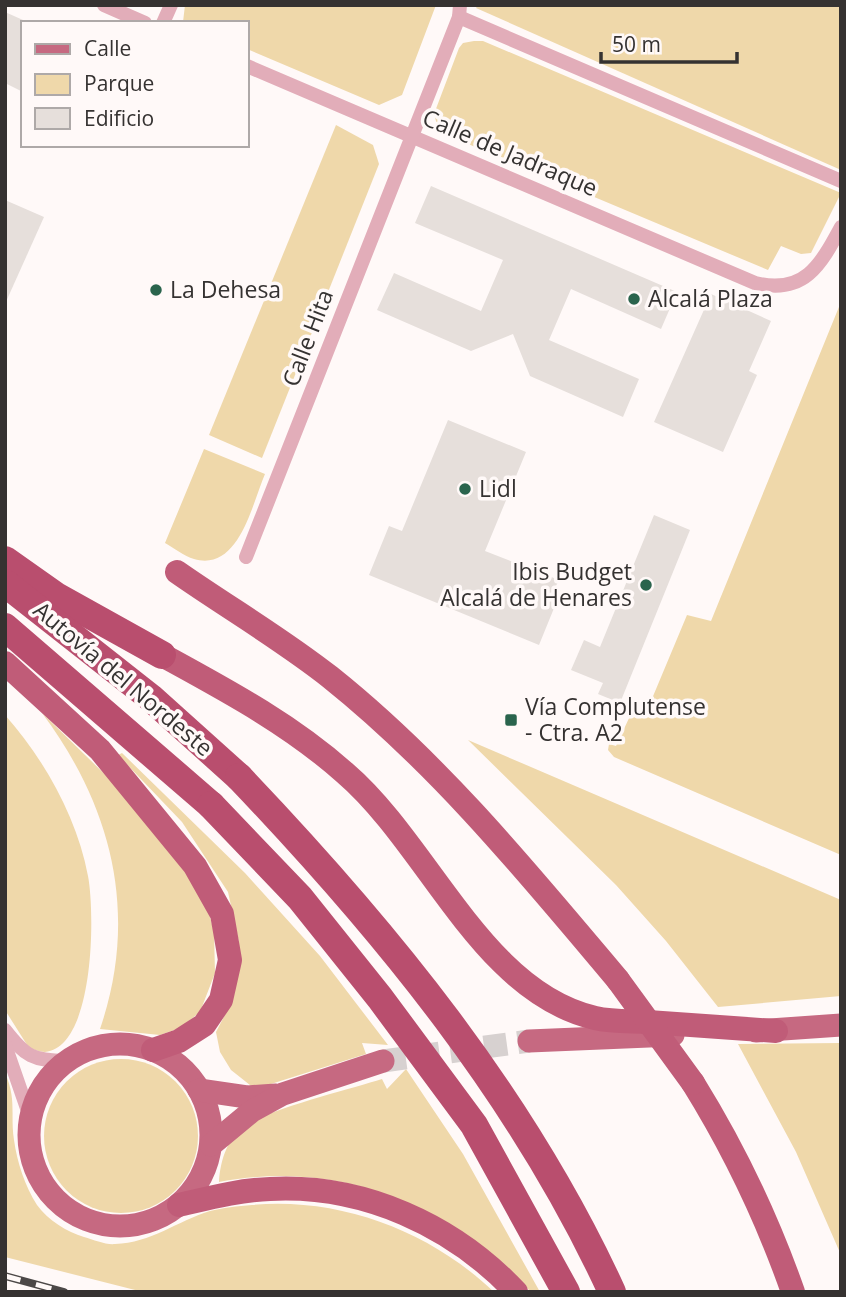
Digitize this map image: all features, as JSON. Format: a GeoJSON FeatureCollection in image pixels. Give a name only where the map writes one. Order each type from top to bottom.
{"type":"FeatureCollection","features":[{"type":"Feature","properties":{"kind":"highway"},"geometry":{"type":"LineString","coordinates":[[5,560],[56,596],[254,705],[346,773],[396,824],[483,943],[511,972],[544,996],[595,1018],[776,1031]]}},
{"type":"Feature","properties":{"kind":"highway"},"geometry":{"type":"LineString","coordinates":[[177,572],[329,676],[421,756],[526,870],[618,980],[693,1083],[717,1122],[769,1225],[793,1292]]}},
{"type":"Feature","properties":{"kind":"highway","name":"Autovía del Nordeste"},"geometry":{"type":"LineString","coordinates":[[5,583],[151,698],[239,777],[330,873],[414,973],[509,1108],[592,1248],[612,1292]]}},
{"type":"Feature","properties":{"kind":"highway","name":"Autovía del Nordeste"},"geometry":{"type":"LineString","coordinates":[[5,627],[211,805],[300,898],[380,998],[474,1125],[566,1292]]}},
{"type":"Feature","properties":{"kind":"highway"},"geometry":{"type":"LineString","coordinates":[[5,663],[100,750],[195,866],[222,914],[230,960],[221,1000],[204,1025],[179,1041],[153,1050]]}},
{"type":"Feature","properties":{"kind":"highway"},"geometry":{"type":"LineString","coordinates":[[179,1205],[270,1189],[321,1192],[372,1202],[407,1214],[439,1230],[472,1251],[516,1292]]}},
{"type":"Feature","properties":{"kind":"main road"},"geometry":{"type":"LineString","coordinates":[[530,1041],[841,1026]]}},
{"type":"Feature","properties":{"kind":"main road"},"geometry":{"type":"LineString","coordinates":[[128,1044],[153,1050],[172,1060],[200,1090],[209,1117],[211,1145],[206,1168],[195,1188],[179,1205],[156,1220],[128,1226],[100,1224],[74,1214],[52,1196],[36,1172],[29,1145],[30,1117],[37,1095],[50,1076],[66,1061],[103,1045],[128,1044]]}},
{"type":"Feature","properties":{"kind":"main road"},"geometry":{"type":"LineString","coordinates":[[211,1145],[252,1111],[283,1094],[383,1061]]}},
{"type":"Feature","properties":{"kind":"main road"},"geometry":{"type":"LineString","coordinates":[[200,1090],[247,1097],[283,1094]]}},
{"type":"Feature","properties":{"kind":"street"},"geometry":{"type":"LineString","coordinates":[[104,5],[140,21]]}},
{"type":"Feature","properties":{"kind":"street"},"geometry":{"type":"LineString","coordinates":[[164,21],[171,5]]}},
{"type":"Feature","properties":{"kind":"street"},"geometry":{"type":"LineString","coordinates":[[459,11],[841,181]]}},
{"type":"Feature","properties":{"kind":"street","name":"Calle Hita"},"geometry":{"type":"LineString","coordinates":[[246,556],[459,11]]}},
{"type":"Feature","properties":{"kind":"street","name":"Calle de Jadraque"},"geometry":{"type":"LineString","coordinates":[[248,66],[774,288],[790,286],[804,278],[829,249],[841,227]]}},
{"type":"Feature","properties":{"kind":"street"},"geometry":{"type":"LineString","coordinates":[[5,1030],[23,1053],[42,1060],[66,1061]]}},
{"type":"Feature","properties":{"kind":"street"},"geometry":{"type":"LineString","coordinates":[[5,1045],[30,1117]]}},
{"type":"Feature","properties":{"kind":"green space"},"geometry":{"type":"Polygon","coordinates":[[[185,5],[436,5],[402,95],[379,105],[248,49],[248,21],[183,21],[185,5]]]}},
{"type":"Feature","properties":{"kind":"green space"},"geometry":{"type":"Polygon","coordinates":[[[478,5],[841,5],[841,170],[476,8],[478,5]]]}},
{"type":"Feature","properties":{"kind":"green space"},"geometry":{"type":"Polygon","coordinates":[[[483,41],[841,193],[811,253],[801,254],[781,246],[768,270],[449,136],[438,128],[434,114],[459,48],[463,43],[483,41]]]}},
{"type":"Feature","properties":{"kind":"green space"},"geometry":{"type":"Polygon","coordinates":[[[336,125],[373,145],[379,164],[262,458],[209,435],[336,125]]]}},
{"type":"Feature","properties":{"kind":"green space"},"geometry":{"type":"Polygon","coordinates":[[[841,302],[841,855],[614,757],[608,750],[609,744],[616,746],[630,716],[646,713],[687,615],[711,621],[841,302]]]}},
{"type":"Feature","properties":{"kind":"green space"},"geometry":{"type":"Polygon","coordinates":[[[204,449],[265,474],[242,533],[222,555],[209,560],[190,558],[165,543],[204,449]]]}},
{"type":"Feature","properties":{"kind":"green space"},"geometry":{"type":"Polygon","coordinates":[[[42,713],[126,795],[205,898],[214,932],[215,973],[200,1012],[180,1028],[160,1035],[100,1029],[112,987],[117,945],[118,904],[112,864],[102,825],[86,786],[42,713]]]}},
{"type":"Feature","properties":{"kind":"green space"},"geometry":{"type":"Polygon","coordinates":[[[5,715],[33,750],[57,790],[76,832],[88,876],[91,946],[82,1004],[74,1027],[61,1044],[45,1052],[29,1048],[5,1010],[5,715]]]}},
{"type":"Feature","properties":{"kind":"green space"},"geometry":{"type":"Polygon","coordinates":[[[468,740],[841,900],[841,996],[718,1007],[666,941],[616,885],[468,740]]]}},
{"type":"Feature","properties":{"kind":"green space"},"geometry":{"type":"Polygon","coordinates":[[[122,753],[245,873],[320,956],[388,1045],[362,1043],[366,1054],[255,1089],[231,1070],[220,1052],[216,1032],[228,1009],[239,942],[228,892],[182,822],[118,755],[122,753]]]}},
{"type":"Feature","properties":{"kind":"green space"},"geometry":{"type":"Polygon","coordinates":[[[841,1043],[841,1255],[796,1152],[738,1044],[841,1043]]]}},
{"type":"Feature","properties":{"kind":"green space"},"geometry":{"type":"Polygon","coordinates":[[[121,1059],[150,1065],[175,1082],[192,1107],[198,1136],[192,1165],[175,1190],[150,1207],[121,1213],[92,1207],[67,1190],[50,1165],[44,1136],[50,1107],[67,1082],[92,1065],[121,1059]]]}},
{"type":"Feature","properties":{"kind":"green space"},"geometry":{"type":"Polygon","coordinates":[[[406,1069],[463,1154],[540,1292],[531,1292],[498,1261],[464,1235],[428,1213],[389,1196],[349,1184],[307,1177],[264,1177],[219,1182],[222,1160],[228,1146],[236,1133],[253,1121],[288,1107],[382,1079],[387,1089],[406,1069]]]}},
{"type":"Feature","properties":{"kind":"green space"},"geometry":{"type":"Polygon","coordinates":[[[5,1073],[12,1099],[15,1148],[25,1182],[41,1210],[71,1232],[108,1244],[128,1243],[220,1209],[285,1204],[318,1207],[350,1213],[413,1236],[469,1270],[494,1292],[143,1292],[5,1257],[5,1073]]]}},
{"type":"Feature","properties":{"kind":"building"},"geometry":{"type":"Polygon","coordinates":[[[5,12],[23,21],[21,91],[5,83],[5,12]]]}},
{"type":"Feature","properties":{"kind":"building","name":"Alcalá Plaza"},"geometry":{"type":"Polygon","coordinates":[[[431,186],[677,292],[661,329],[571,289],[549,340],[639,379],[623,417],[530,376],[513,334],[471,351],[377,310],[394,273],[481,311],[503,260],[415,223],[431,186]]]}},
{"type":"Feature","properties":{"kind":"building"},"geometry":{"type":"Polygon","coordinates":[[[5,200],[44,217],[5,304],[5,200]]]}},
{"type":"Feature","properties":{"kind":"building"},"geometry":{"type":"Polygon","coordinates":[[[711,294],[771,321],[749,371],[757,375],[723,452],[654,422],[711,294]]]}},
{"type":"Feature","properties":{"kind":"building","name":"Lidl"},"geometry":{"type":"Polygon","coordinates":[[[448,420],[526,452],[485,551],[559,580],[555,588],[561,591],[539,645],[369,575],[389,526],[402,531],[448,420]]]}},
{"type":"Feature","properties":{"kind":"building","name":"Ibis Budget Alcalá de Henares"},"geometry":{"type":"Polygon","coordinates":[[[654,515],[690,530],[620,703],[598,694],[603,683],[571,670],[584,640],[600,647],[654,515]]]}},
{"type":"Feature","properties":{"kind":"tunnel"},"geometry":{"type":"LineString","coordinates":[[383,1061],[529,1041]]}},
{"type":"Feature","properties":{"kind":"railway"},"geometry":{"type":"LineString","coordinates":[[5,1276],[64,1292]]}},
{"type":"Feature","properties":{"kind":"place","name":"La Dehesa"},"geometry":{"type":"Point","coordinates":[156,290]}},
{"type":"Feature","properties":{"kind":"place","name":"Alcalá Plaza"},"geometry":{"type":"Point","coordinates":[634,299]}},
{"type":"Feature","properties":{"kind":"place","name":"Lidl"},"geometry":{"type":"Point","coordinates":[465,489]}},
{"type":"Feature","properties":{"kind":"place","name":"Ibis Budget Alcalá de Henares"},"geometry":{"type":"Point","coordinates":[646,585]}},
{"type":"Feature","properties":{"kind":"place","name":"Vía Complutense - Ctra. A2"},"geometry":{"type":"Point","coordinates":[511,720]}}]}
